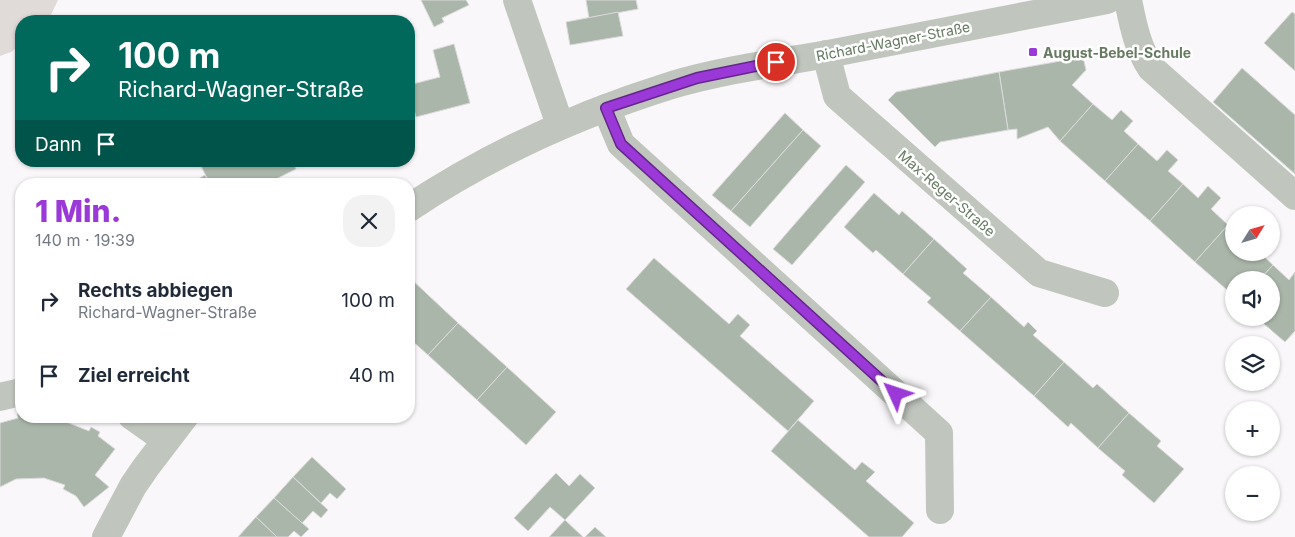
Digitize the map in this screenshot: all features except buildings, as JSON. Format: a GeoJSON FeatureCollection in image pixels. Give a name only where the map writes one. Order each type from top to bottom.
{"type":"FeatureCollection","features":[{"type":"Feature","properties":{"kind":"street"},"geometry":{"type":"LineString","coordinates":[[516,0],[560,125]]}},
{"type":"Feature","properties":{"kind":"street","name":"Richard-Wagner-Straße"},"geometry":{"type":"LineString","coordinates":[[415,204],[498,156],[560,125],[697,78],[1107,0]]}},
{"type":"Feature","properties":{"kind":"street"},"geometry":{"type":"LineString","coordinates":[[1128,0],[1143,56],[1151,68],[1295,196]]}},
{"type":"Feature","properties":{"kind":"street","name":"Max-Reger-Straße"},"geometry":{"type":"LineString","coordinates":[[826,54],[837,96],[1039,273],[1105,293]]}},
{"type":"Feature","properties":{"kind":"street"},"geometry":{"type":"LineString","coordinates":[[606,108],[621,144],[939,433],[940,510]]}},
{"type":"Feature","properties":{"kind":"street"},"geometry":{"type":"LineString","coordinates":[[0,397],[15,393]]}},
{"type":"Feature","properties":{"kind":"street"},"geometry":{"type":"LineString","coordinates":[[142,423],[166,440]]}},
{"type":"Feature","properties":{"kind":"street"},"geometry":{"type":"LineString","coordinates":[[106,537],[133,486],[179,423]]}},
{"type":"Feature","properties":{"kind":"shaded area"},"geometry":{"type":"Polygon","coordinates":[[[0,0],[58,0],[51,15],[15,15],[15,49],[0,56],[0,0]]]}},
{"type":"Feature","properties":{"kind":"place","name":"August-Bebel-Schule"},"geometry":{"type":"Point","coordinates":[1033,52]}},
{"type":"Feature","properties":{"kind":"route"},"geometry":{"type":"LineString","coordinates":[[776,62],[697,78],[606,108],[621,144],[896,394]]}}]}
